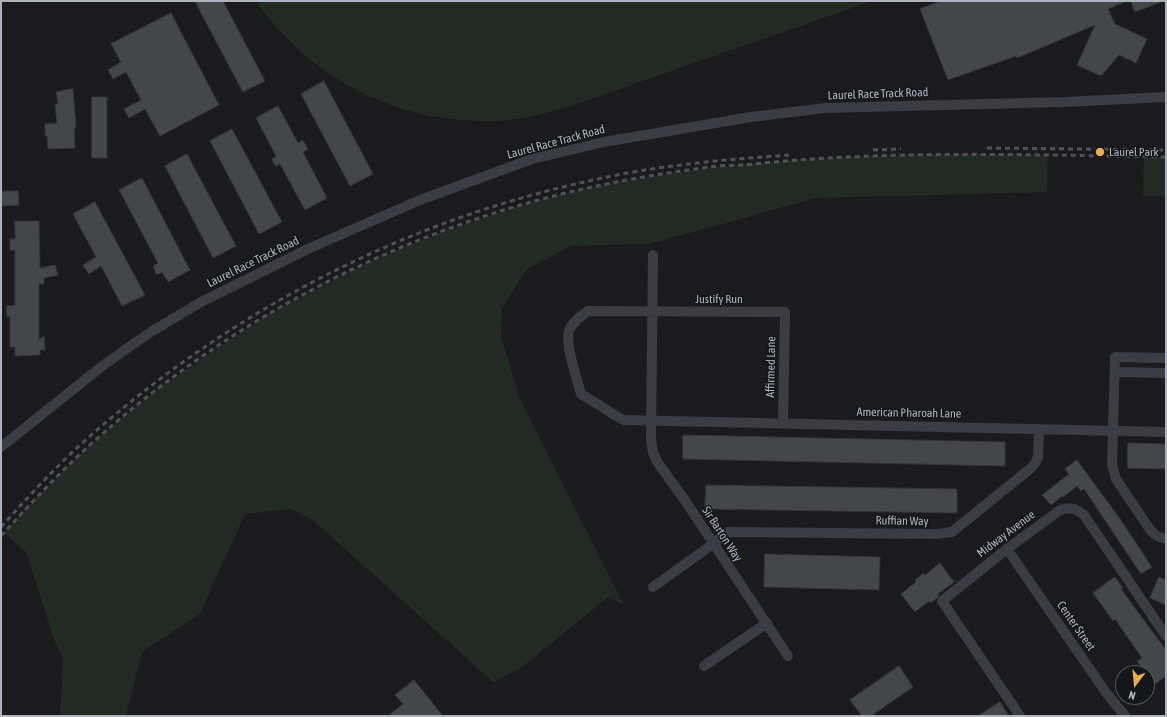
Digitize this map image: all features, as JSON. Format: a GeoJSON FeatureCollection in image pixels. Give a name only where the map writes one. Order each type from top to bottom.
{"type":"FeatureCollection","features":[{"type":"Feature","properties":{"kind":"street","name":"Laurel Race Track Road"},"geometry":{"type":"LineString","coordinates":[[1,447],[101,367],[149,333],[201,302],[310,248],[420,200],[532,159],[604,142],[751,117],[825,108],[1065,102],[1166,97]]}},
{"type":"Feature","properties":{"kind":"street","name":"Sir Barton Way"},"geometry":{"type":"LineString","coordinates":[[653,255],[651,440],[653,453],[658,463],[686,502],[788,656]]}},
{"type":"Feature","properties":{"kind":"street","name":"Justify Run"},"geometry":{"type":"LineString","coordinates":[[652,421],[623,420],[581,394],[568,344],[569,330],[576,320],[588,311],[785,312]]}},
{"type":"Feature","properties":{"kind":"street","name":"Affirmed Lane"},"geometry":{"type":"LineString","coordinates":[[783,423],[785,312]]}},
{"type":"Feature","properties":{"kind":"street"},"geometry":{"type":"LineString","coordinates":[[1166,358],[1115,357],[1112,431],[1112,465],[1116,479],[1151,531],[1157,536],[1166,539]]}},
{"type":"Feature","properties":{"kind":"street"},"geometry":{"type":"LineString","coordinates":[[1115,372],[1166,373]]}},
{"type":"Feature","properties":{"kind":"street","name":"American Pharoah Lane"},"geometry":{"type":"LineString","coordinates":[[652,421],[1166,432]]}},
{"type":"Feature","properties":{"kind":"street","name":"Ruffian Way"},"geometry":{"type":"LineString","coordinates":[[653,587],[728,532],[937,534],[952,532],[1035,463],[1039,450],[1039,429]]}},
{"type":"Feature","properties":{"kind":"street","name":"Midway Avenue"},"geometry":{"type":"LineString","coordinates":[[1020,716],[942,601],[1007,549],[1060,510],[1073,508],[1079,510],[1084,515],[1166,636]]}},
{"type":"Feature","properties":{"kind":"street","name":"Center Street"},"geometry":{"type":"LineString","coordinates":[[1007,549],[1107,694],[1125,716]]}},
{"type":"Feature","properties":{"kind":"street"},"geometry":{"type":"LineString","coordinates":[[704,666],[766,623]]}},
{"type":"Feature","properties":{"kind":"shaded area"},"geometry":{"type":"Polygon","coordinates":[[[256,1],[872,1],[574,105],[531,117],[490,121],[464,120],[433,116],[403,109],[374,98],[346,84],[321,68],[297,48],[275,26],[256,1]]]}},
{"type":"Feature","properties":{"kind":"shaded area"},"geometry":{"type":"Polygon","coordinates":[[[946,154],[1048,155],[1047,192],[816,198],[649,244],[571,246],[527,269],[502,308],[501,336],[519,396],[624,605],[608,597],[521,668],[493,682],[314,521],[291,509],[245,514],[200,614],[142,652],[126,716],[60,716],[63,659],[54,639],[26,552],[4,533],[25,509],[91,444],[160,387],[270,313],[369,262],[436,234],[525,204],[595,186],[723,166],[845,157],[946,154]]]}},
{"type":"Feature","properties":{"kind":"shaded area"},"geometry":{"type":"Polygon","coordinates":[[[1144,157],[1166,157],[1166,197],[1143,195],[1144,157]]]}},
{"type":"Feature","properties":{"kind":"building"},"geometry":{"type":"Polygon","coordinates":[[[195,1],[223,1],[265,81],[243,92],[195,1]]]}},
{"type":"Feature","properties":{"kind":"building"},"geometry":{"type":"Polygon","coordinates":[[[941,1],[1127,1],[1108,9],[1115,24],[1147,39],[1136,63],[1119,55],[1101,76],[1077,65],[1095,25],[1017,58],[1016,56],[948,80],[920,9],[941,1]]]}},
{"type":"Feature","properties":{"kind":"building"},"geometry":{"type":"Polygon","coordinates":[[[1131,1],[1161,1],[1161,2],[1135,12],[1131,1]]]}},
{"type":"Feature","properties":{"kind":"building"},"geometry":{"type":"Polygon","coordinates":[[[171,13],[219,105],[160,136],[145,109],[129,118],[124,109],[141,100],[126,72],[113,79],[108,70],[121,62],[111,44],[171,13]]]}},
{"type":"Feature","properties":{"kind":"building"},"geometry":{"type":"Polygon","coordinates":[[[324,81],[373,174],[350,186],[301,94],[324,81]]]}},
{"type":"Feature","properties":{"kind":"building"},"geometry":{"type":"Polygon","coordinates":[[[73,89],[76,128],[74,128],[75,148],[48,149],[47,136],[45,136],[45,124],[57,123],[55,104],[58,104],[56,92],[73,89]]]}},
{"type":"Feature","properties":{"kind":"building"},"geometry":{"type":"Polygon","coordinates":[[[92,97],[107,97],[107,158],[92,158],[92,97]]]}},
{"type":"Feature","properties":{"kind":"building"},"geometry":{"type":"Polygon","coordinates":[[[278,106],[298,143],[303,140],[308,149],[303,152],[327,198],[305,210],[280,164],[275,166],[272,159],[276,156],[256,118],[278,106]]]}},
{"type":"Feature","properties":{"kind":"building"},"geometry":{"type":"Polygon","coordinates":[[[232,129],[282,222],[259,234],[210,141],[232,129]]]}},
{"type":"Feature","properties":{"kind":"building"},"geometry":{"type":"Polygon","coordinates":[[[187,154],[236,246],[213,258],[165,166],[187,154]]]}},
{"type":"Feature","properties":{"kind":"building"},"geometry":{"type":"Polygon","coordinates":[[[142,178],[190,270],[168,282],[162,272],[157,275],[153,266],[158,263],[119,190],[142,178]]]}},
{"type":"Feature","properties":{"kind":"building"},"geometry":{"type":"Polygon","coordinates":[[[1,191],[18,191],[19,205],[1,206],[1,191]]]}},
{"type":"Feature","properties":{"kind":"building"},"geometry":{"type":"Polygon","coordinates":[[[95,202],[145,295],[122,306],[101,266],[89,274],[83,265],[96,257],[73,214],[95,202]]]}},
{"type":"Feature","properties":{"kind":"building"},"geometry":{"type":"Polygon","coordinates":[[[15,221],[39,221],[40,268],[55,265],[58,275],[44,278],[44,284],[39,284],[39,340],[44,336],[45,350],[40,350],[40,355],[15,356],[15,347],[10,347],[10,316],[7,317],[6,306],[15,305],[15,250],[10,250],[10,239],[15,239],[15,221]]]}},
{"type":"Feature","properties":{"kind":"building"},"geometry":{"type":"Polygon","coordinates":[[[683,435],[1005,442],[1005,466],[683,459],[683,435]]]}},
{"type":"Feature","properties":{"kind":"building"},"geometry":{"type":"Polygon","coordinates":[[[1128,443],[1166,444],[1166,469],[1128,468],[1128,443]]]}},
{"type":"Feature","properties":{"kind":"building"},"geometry":{"type":"Polygon","coordinates":[[[1077,460],[1120,519],[1152,567],[1141,574],[1084,489],[1081,491],[1077,486],[1051,505],[1042,495],[1069,474],[1065,469],[1077,460]]]}},
{"type":"Feature","properties":{"kind":"building"},"geometry":{"type":"Polygon","coordinates":[[[706,485],[957,489],[957,513],[705,509],[706,485]]]}},
{"type":"Feature","properties":{"kind":"building"},"geometry":{"type":"Polygon","coordinates":[[[765,554],[880,557],[879,590],[764,587],[765,554]]]}},
{"type":"Feature","properties":{"kind":"building"},"geometry":{"type":"Polygon","coordinates":[[[940,563],[954,582],[938,594],[939,595],[936,599],[930,603],[929,601],[915,612],[901,594],[916,582],[915,580],[924,573],[925,575],[940,563]]]}},
{"type":"Feature","properties":{"kind":"building"},"geometry":{"type":"Polygon","coordinates":[[[1115,577],[1123,588],[1121,589],[1166,650],[1166,676],[1155,684],[1155,665],[1140,665],[1137,661],[1142,658],[1115,619],[1113,621],[1093,593],[1115,577]]]}},
{"type":"Feature","properties":{"kind":"building"},"geometry":{"type":"Polygon","coordinates":[[[1159,577],[1166,580],[1166,605],[1150,598],[1159,577]]]}},
{"type":"Feature","properties":{"kind":"building"},"geometry":{"type":"Polygon","coordinates":[[[899,666],[913,687],[871,716],[862,716],[850,700],[899,666]]]}},
{"type":"Feature","properties":{"kind":"building"},"geometry":{"type":"Polygon","coordinates":[[[414,680],[443,716],[388,716],[403,704],[395,695],[414,680]]]}},
{"type":"Feature","properties":{"kind":"building"},"geometry":{"type":"Polygon","coordinates":[[[1000,702],[1009,716],[978,716],[1000,702]]]}},
{"type":"Feature","properties":{"kind":"railway"},"geometry":{"type":"LineString","coordinates":[[987,148],[1166,150]]}},
{"type":"Feature","properties":{"kind":"railway"},"geometry":{"type":"LineString","coordinates":[[873,150],[901,149]]}},
{"type":"Feature","properties":{"kind":"railway"},"geometry":{"type":"LineString","coordinates":[[1,536],[45,489],[91,444],[138,404],[188,366],[240,331],[349,271],[406,245],[465,223],[524,204],[596,186],[718,166],[864,156],[964,154],[1166,157]]}},
{"type":"Feature","properties":{"kind":"railway"},"geometry":{"type":"LineString","coordinates":[[1,527],[77,447],[148,388],[210,344],[274,303],[340,268],[409,237],[480,211],[553,189],[628,173],[688,164],[789,155]]}},
{"type":"Feature","properties":{"kind":"place","name":"Laurel Park"},"geometry":{"type":"Point","coordinates":[1100,152]}}]}
